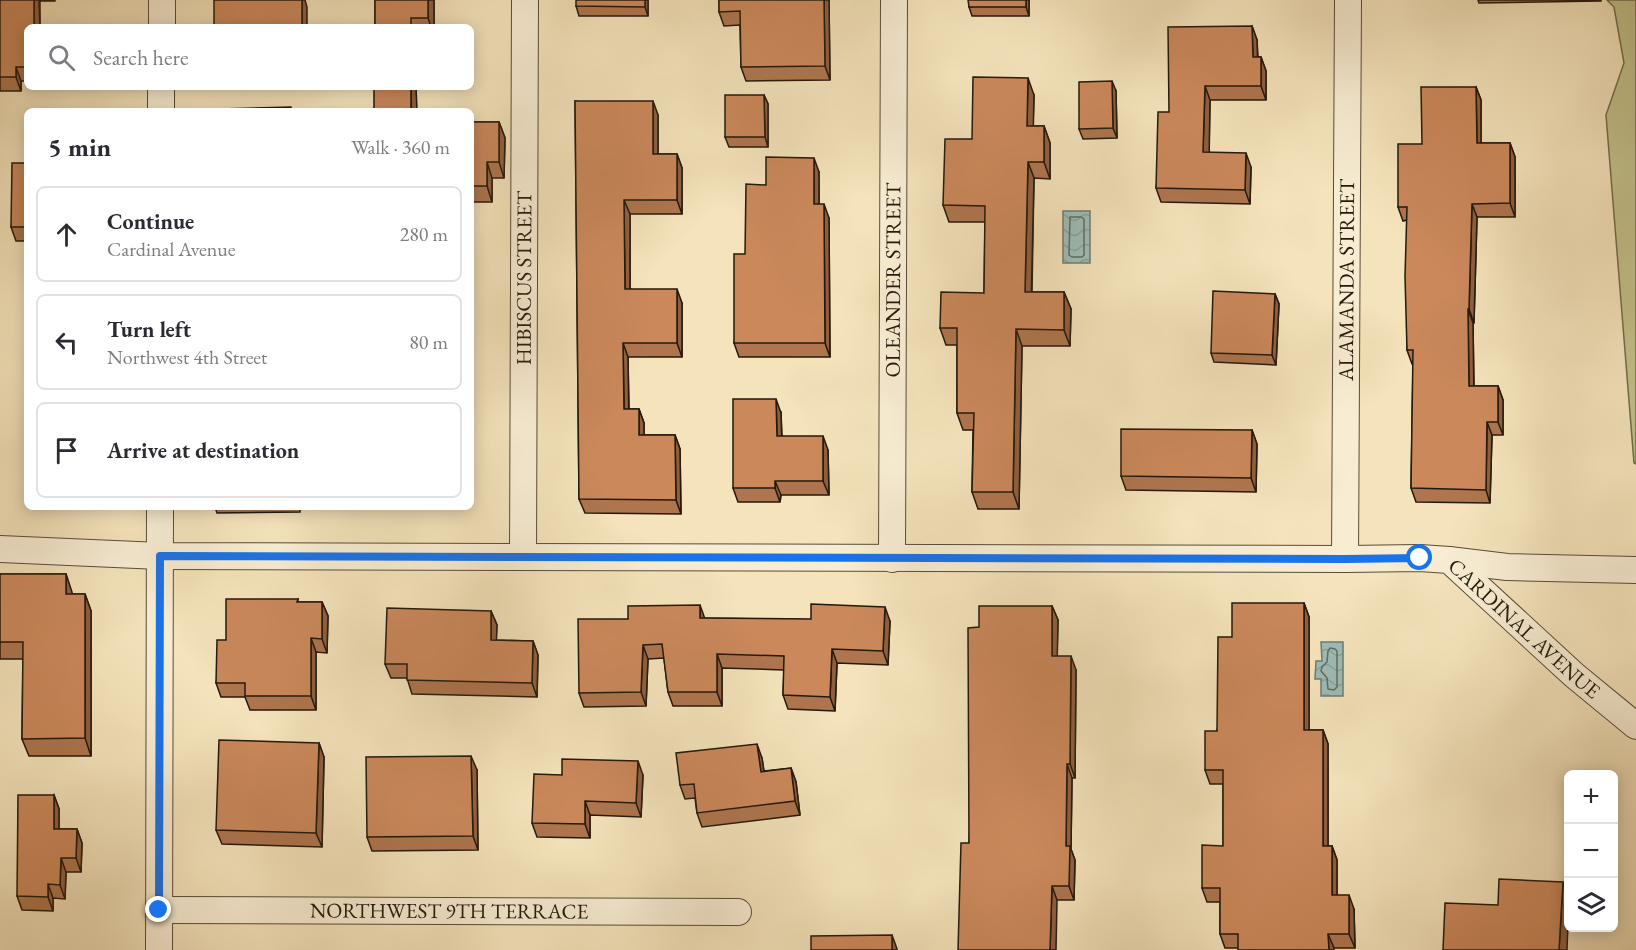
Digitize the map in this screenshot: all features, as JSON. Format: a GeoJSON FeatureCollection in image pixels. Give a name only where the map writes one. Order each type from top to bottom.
{"type":"FeatureCollection","features":[{"type":"Feature","properties":{"kind":"street"},"geometry":{"type":"LineString","coordinates":[[162,0],[162,24]]}},
{"type":"Feature","properties":{"kind":"street","name":"HIBISCUS STREET"},"geometry":{"type":"LineString","coordinates":[[523,557],[525,0]]}},
{"type":"Feature","properties":{"kind":"street","name":"OLEANDER STREET"},"geometry":{"type":"LineString","coordinates":[[892,559],[894,0]]}},
{"type":"Feature","properties":{"kind":"street","name":"ALAMANDA STREET"},"geometry":{"type":"LineString","coordinates":[[1345,559],[1348,0]]}},
{"type":"Feature","properties":{"kind":"street"},"geometry":{"type":"LineString","coordinates":[[161,90],[161,108]]}},
{"type":"Feature","properties":{"kind":"street"},"geometry":{"type":"LineString","coordinates":[[159,950],[160,510]]}},
{"type":"Feature","properties":{"kind":"street","name":"CARDINAL AVENUE"},"geometry":{"type":"LineString","coordinates":[[0,549],[160,556],[892,559],[1420,558],[1449,560],[1574,675],[1636,726]]}},
{"type":"Feature","properties":{"kind":"street"},"geometry":{"type":"LineString","coordinates":[[1449,560],[1507,567],[1636,570]]}},
{"type":"Feature","properties":{"kind":"street","name":"NORTHWEST 9TH TERRACE"},"geometry":{"type":"LineString","coordinates":[[159,910],[738,912]]}},
{"type":"Feature","properties":{"kind":"shaded area"},"geometry":{"type":"Polygon","coordinates":[[[1607,0],[1636,0],[1636,464],[1634,463],[1606,115],[1624,63],[1614,7],[1607,0]]]}},
{"type":"Feature","properties":{"kind":"water"},"geometry":{"type":"Polygon","coordinates":[[[1063,211],[1090,211],[1090,263],[1063,263],[1063,211]]]}},
{"type":"Feature","properties":{"kind":"water"},"geometry":{"type":"Polygon","coordinates":[[[1321,642],[1343,642],[1343,696],[1321,696],[1321,679],[1315,679],[1316,661],[1322,661],[1321,642]]]}},
{"type":"Feature","properties":{"kind":"building"},"geometry":{"type":"Polygon","coordinates":[[[0,0],[34,0],[34,24],[24,24],[24,67],[16,67],[16,77],[0,77],[0,0]]]}},
{"type":"Feature","properties":{"kind":"building"},"geometry":{"type":"Polygon","coordinates":[[[214,0],[302,0],[302,24],[214,24],[214,0]]]}},
{"type":"Feature","properties":{"kind":"building"},"geometry":{"type":"Polygon","coordinates":[[[375,0],[428,0],[428,18],[411,18],[411,24],[375,24],[375,0]]]}},
{"type":"Feature","properties":{"kind":"building"},"geometry":{"type":"Polygon","coordinates":[[[576,0],[645,0],[645,7],[576,6],[576,0]]]}},
{"type":"Feature","properties":{"kind":"building"},"geometry":{"type":"Polygon","coordinates":[[[719,0],[824,0],[825,66],[741,67],[740,11],[719,12],[719,0]]]}},
{"type":"Feature","properties":{"kind":"building"},"geometry":{"type":"Polygon","coordinates":[[[968,0],[1026,0],[1026,7],[969,7],[968,0]]]}},
{"type":"Feature","properties":{"kind":"building"},"geometry":{"type":"Polygon","coordinates":[[[1252,26],[1253,57],[1261,57],[1261,86],[1205,86],[1203,152],[1246,153],[1245,190],[1156,188],[1158,112],[1169,112],[1168,27],[1252,26]]]}},
{"type":"Feature","properties":{"kind":"building"},"geometry":{"type":"Polygon","coordinates":[[[973,77],[1028,78],[1027,126],[1044,126],[1044,162],[1028,162],[1025,292],[1064,292],[1064,330],[1016,329],[1013,492],[972,492],[974,413],[957,413],[957,328],[940,328],[941,292],[984,293],[985,206],[943,205],[945,139],[972,139],[973,77]]]}},
{"type":"Feature","properties":{"kind":"building"},"geometry":{"type":"Polygon","coordinates":[[[1112,81],[1113,128],[1079,129],[1079,82],[1112,81]]]}},
{"type":"Feature","properties":{"kind":"building"},"geometry":{"type":"Polygon","coordinates":[[[1421,87],[1476,87],[1477,143],[1510,143],[1510,203],[1472,204],[1468,309],[1469,386],[1498,386],[1498,422],[1487,422],[1486,490],[1411,488],[1413,350],[1407,350],[1405,276],[1407,207],[1398,207],[1398,144],[1422,144],[1421,87]]]}},
{"type":"Feature","properties":{"kind":"building"},"geometry":{"type":"Polygon","coordinates":[[[374,90],[411,90],[411,108],[374,108],[374,90]]]}},
{"type":"Feature","properties":{"kind":"building"},"geometry":{"type":"Polygon","coordinates":[[[725,95],[764,95],[765,137],[725,137],[725,95]]]}},
{"type":"Feature","properties":{"kind":"building"},"geometry":{"type":"Polygon","coordinates":[[[575,101],[653,101],[653,154],[677,154],[677,200],[624,200],[625,289],[677,289],[677,343],[623,343],[624,409],[639,409],[639,435],[675,435],[676,500],[579,499],[575,101]]]}},
{"type":"Feature","properties":{"kind":"building"},"geometry":{"type":"Polygon","coordinates":[[[474,122],[499,122],[499,162],[487,162],[487,186],[474,186],[474,122]]]}},
{"type":"Feature","properties":{"kind":"building"},"geometry":{"type":"Polygon","coordinates":[[[766,157],[814,158],[814,204],[824,204],[825,343],[734,343],[734,254],[745,254],[746,184],[766,185],[766,157]]]}},
{"type":"Feature","properties":{"kind":"building"},"geometry":{"type":"Polygon","coordinates":[[[12,163],[24,163],[24,227],[11,227],[12,163]]]}},
{"type":"Feature","properties":{"kind":"building"},"geometry":{"type":"Polygon","coordinates":[[[1213,291],[1275,294],[1272,355],[1211,353],[1213,291]]]}},
{"type":"Feature","properties":{"kind":"building"},"geometry":{"type":"Polygon","coordinates":[[[733,399],[776,399],[777,436],[823,436],[823,481],[775,481],[775,488],[733,488],[733,399]]]}},
{"type":"Feature","properties":{"kind":"building"},"geometry":{"type":"Polygon","coordinates":[[[1121,429],[1252,430],[1251,478],[1121,476],[1121,429]]]}},
{"type":"Feature","properties":{"kind":"building"},"geometry":{"type":"Polygon","coordinates":[[[0,574],[66,574],[66,594],[85,594],[85,738],[22,739],[23,642],[0,642],[0,574]]]}},
{"type":"Feature","properties":{"kind":"building"},"geometry":{"type":"Polygon","coordinates":[[[226,599],[298,599],[297,602],[322,602],[322,639],[311,638],[311,696],[245,696],[245,683],[216,683],[217,640],[226,640],[226,599]]]}},
{"type":"Feature","properties":{"kind":"building"},"geometry":{"type":"Polygon","coordinates":[[[1232,603],[1304,603],[1304,730],[1323,730],[1323,846],[1332,846],[1332,895],[1349,895],[1349,934],[1328,934],[1329,950],[1238,950],[1238,934],[1220,934],[1220,888],[1202,888],[1202,845],[1223,846],[1223,770],[1205,770],[1205,731],[1217,731],[1218,637],[1232,637],[1232,603]]]}},
{"type":"Feature","properties":{"kind":"building"},"geometry":{"type":"Polygon","coordinates":[[[811,604],[885,607],[883,651],[832,649],[830,697],[783,695],[784,656],[717,654],[717,692],[668,692],[662,644],[643,645],[641,692],[579,693],[578,619],[628,619],[628,606],[700,605],[700,618],[811,619],[811,604]]]}},
{"type":"Feature","properties":{"kind":"building"},"geometry":{"type":"Polygon","coordinates":[[[979,606],[1052,606],[1052,656],[1071,656],[1070,764],[1067,764],[1066,846],[1070,846],[1069,886],[1052,886],[1050,950],[958,950],[961,843],[969,843],[968,628],[979,627],[979,606]]]}},
{"type":"Feature","properties":{"kind":"building"},"geometry":{"type":"Polygon","coordinates":[[[387,608],[491,611],[491,640],[533,641],[532,683],[407,680],[407,664],[385,664],[387,608]]]}},
{"type":"Feature","properties":{"kind":"building"},"geometry":{"type":"Polygon","coordinates":[[[219,740],[319,743],[316,833],[216,830],[219,740]]]}},
{"type":"Feature","properties":{"kind":"building"},"geometry":{"type":"Polygon","coordinates":[[[757,744],[761,772],[791,768],[795,801],[697,813],[694,784],[680,785],[676,753],[757,744]]]}},
{"type":"Feature","properties":{"kind":"building"},"geometry":{"type":"Polygon","coordinates":[[[471,756],[473,836],[367,837],[366,757],[471,756]]]}},
{"type":"Feature","properties":{"kind":"building"},"geometry":{"type":"Polygon","coordinates":[[[562,759],[638,761],[636,803],[585,801],[585,824],[532,823],[534,774],[562,775],[562,759]]]}},
{"type":"Feature","properties":{"kind":"building"},"geometry":{"type":"Polygon","coordinates":[[[18,795],[54,795],[54,829],[77,829],[76,858],[61,858],[60,885],[48,884],[48,897],[17,896],[18,795]]]}},
{"type":"Feature","properties":{"kind":"building"},"geometry":{"type":"Polygon","coordinates":[[[1499,879],[1563,882],[1559,950],[1443,950],[1445,903],[1498,905],[1499,879]]]}},
{"type":"Feature","properties":{"kind":"building"},"geometry":{"type":"Polygon","coordinates":[[[892,935],[892,950],[811,950],[811,936],[892,935]]]}},
{"type":"Feature","properties":{"kind":"route"},"geometry":{"type":"LineString","coordinates":[[159,910],[160,556],[892,559],[1420,558]]}}]}
